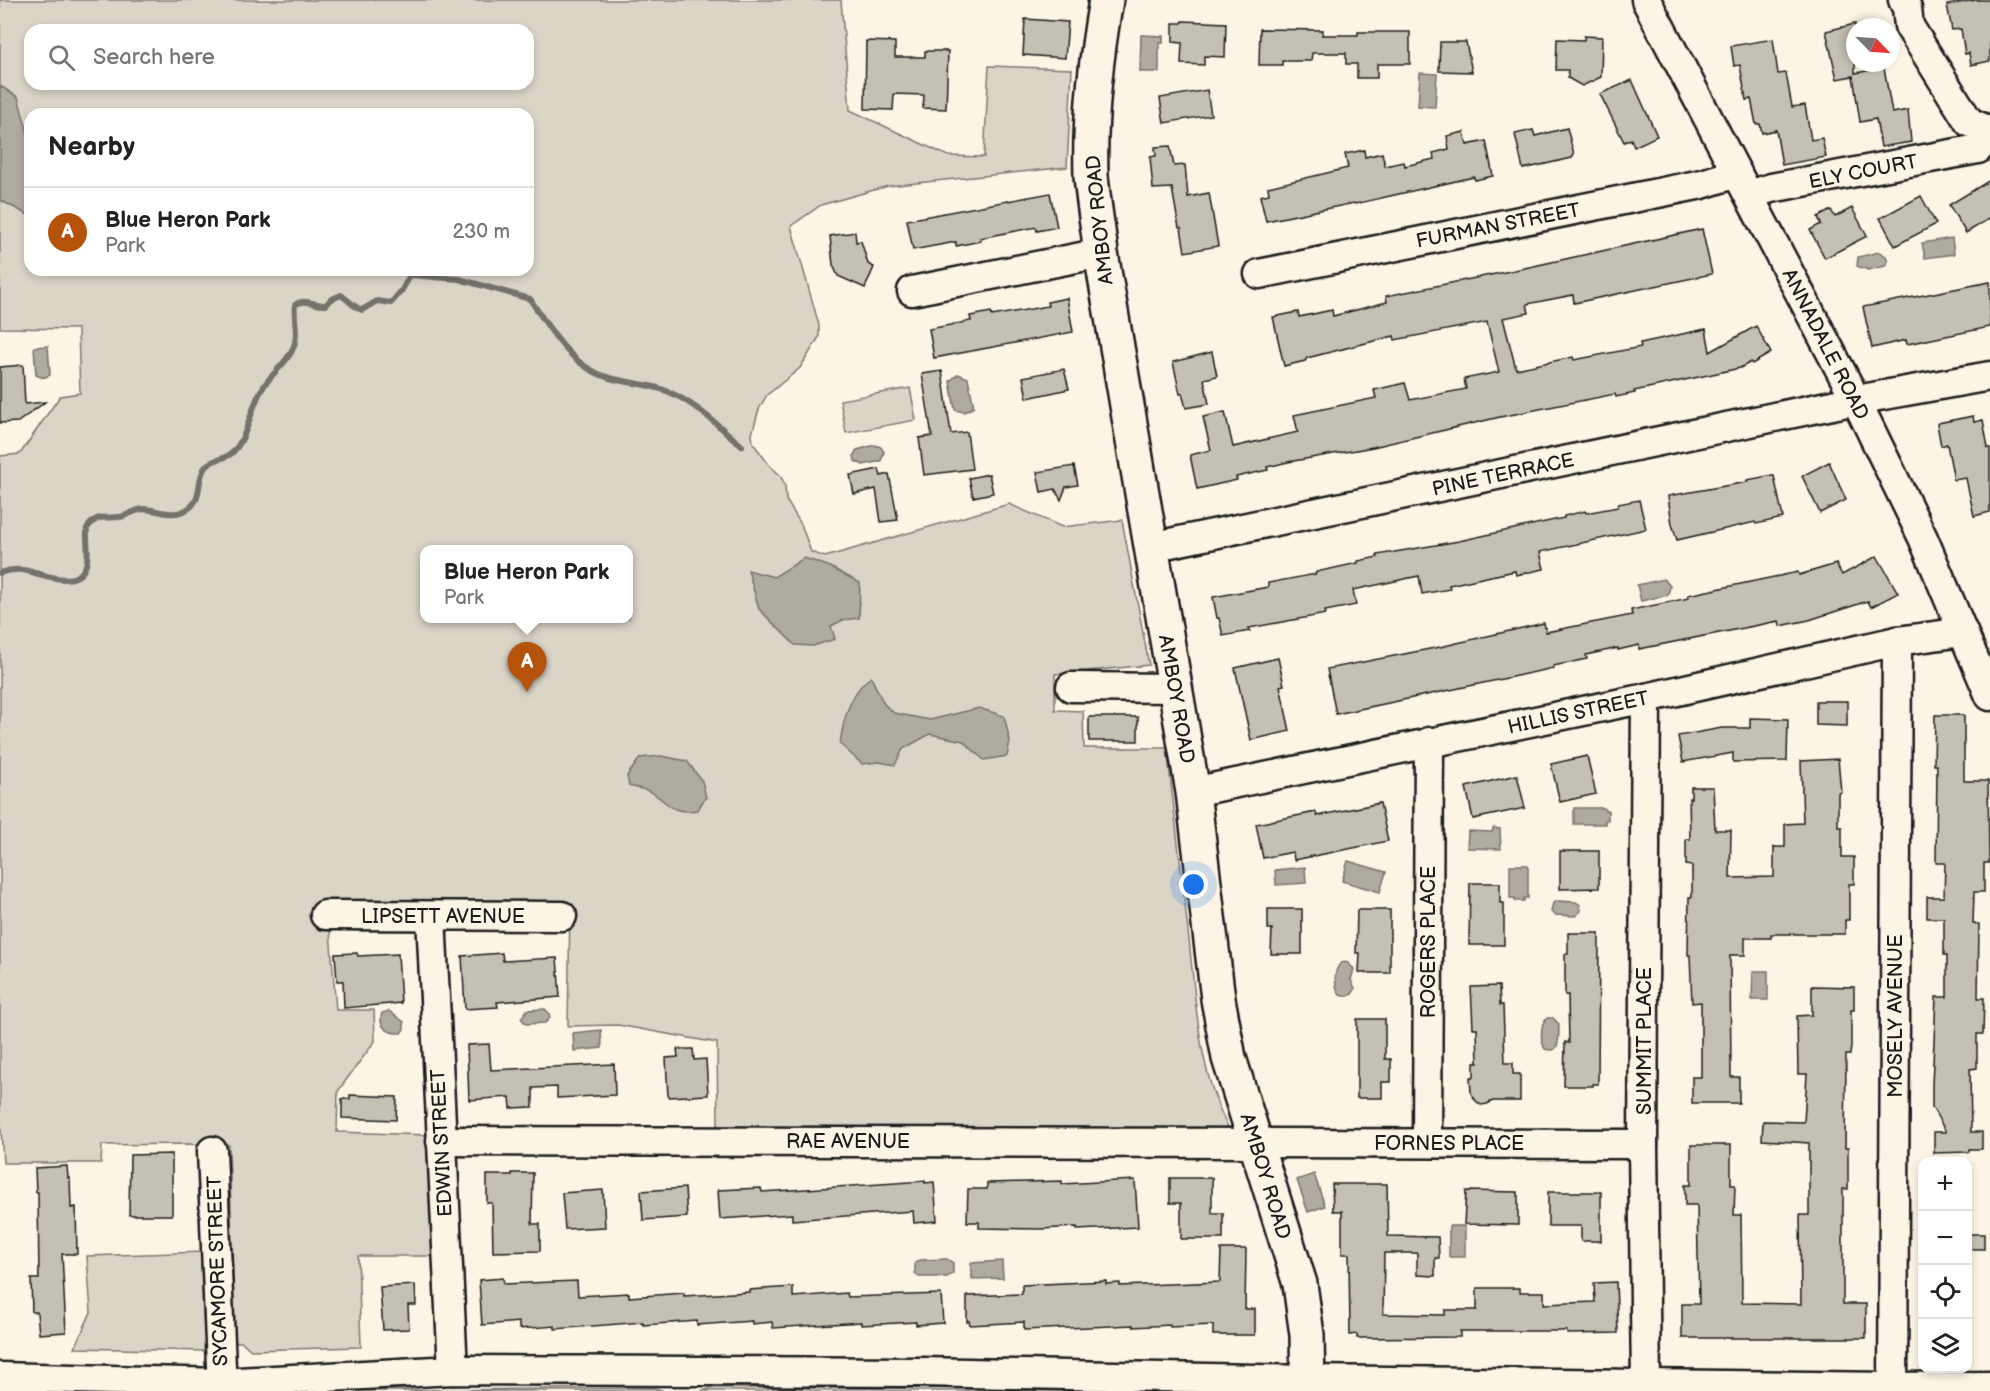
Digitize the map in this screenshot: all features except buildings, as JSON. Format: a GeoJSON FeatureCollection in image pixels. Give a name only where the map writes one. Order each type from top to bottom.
{"type":"FeatureCollection","features":[{"type":"Feature","properties":{"kind":"main road","name":"AMBOY ROAD"},"geometry":{"type":"LineString","coordinates":[[1106,0],[1095,71],[1091,125],[1092,176],[1101,253],[1193,792],[1218,999],[1230,1058],[1254,1142],[1300,1284],[1307,1335],[1309,1386]]}},
{"type":"Feature","properties":{"kind":"street","name":"ANNADALE ROAD"},"geometry":{"type":"LineString","coordinates":[[1646,0],[1856,400],[1923,538],[1990,696]]}},
{"type":"Feature","properties":{"kind":"street"},"geometry":{"type":"LineString","coordinates":[[1903,0],[1907,8],[1909,26],[1969,122],[1984,140]]}},
{"type":"Feature","properties":{"kind":"street","name":"ELY COURT"},"geometry":{"type":"LineString","coordinates":[[1743,184],[1771,188],[1984,140]]}},
{"type":"Feature","properties":{"kind":"street","name":"FURMAN STREET"},"geometry":{"type":"LineString","coordinates":[[1259,274],[1702,184],[1743,184]]}},
{"type":"Feature","properties":{"kind":"street"},"geometry":{"type":"LineString","coordinates":[[912,291],[1101,253]]}},
{"type":"Feature","properties":{"kind":"street","name":"PINE TERRACE"},"geometry":{"type":"LineString","coordinates":[[1151,547],[1856,400],[1990,376]]}},
{"type":"Feature","properties":{"kind":"street","name":"HILLIS STREET"},"geometry":{"type":"LineString","coordinates":[[1193,792],[1646,698],[1897,641],[1963,632]]}},
{"type":"Feature","properties":{"kind":"street","name":"MOSELY AVENUE"},"geometry":{"type":"LineString","coordinates":[[1893,1389],[1897,641]]}},
{"type":"Feature","properties":{"kind":"street"},"geometry":{"type":"LineString","coordinates":[[1071,687],[1175,688]]}},
{"type":"Feature","properties":{"kind":"street","name":"SUMMIT PLACE"},"geometry":{"type":"LineString","coordinates":[[1646,698],[1643,1144],[1646,1384]]}},
{"type":"Feature","properties":{"kind":"street","name":"ROGERS PLACE"},"geometry":{"type":"LineString","coordinates":[[1427,1143],[1430,742]]}},
{"type":"Feature","properties":{"kind":"street","name":"LIPSETT AVENUE"},"geometry":{"type":"LineString","coordinates":[[325,915],[562,916]]}},
{"type":"Feature","properties":{"kind":"street","name":"EDWIN STREET"},"geometry":{"type":"LineString","coordinates":[[431,916],[453,1370]]}},
{"type":"Feature","properties":{"kind":"street","name":"RAE AVENUE"},"geometry":{"type":"LineString","coordinates":[[441,1141],[1254,1142]]}},
{"type":"Feature","properties":{"kind":"street","name":"FORNES PLACE"},"geometry":{"type":"LineString","coordinates":[[1254,1142],[1643,1144]]}},
{"type":"Feature","properties":{"kind":"street","name":"SYCAMORE STREET"},"geometry":{"type":"LineString","coordinates":[[212,1151],[222,1387]]}},
{"type":"Feature","properties":{"kind":"street"},"geometry":{"type":"LineString","coordinates":[[0,1377],[222,1387],[453,1370],[683,1381],[922,1372],[1309,1386],[1646,1384],[1893,1389],[1990,1386]]}},
{"type":"Feature","properties":{"kind":"shaded area"},"geometry":{"type":"Polygon","coordinates":[[[0,0],[841,0],[850,110],[948,156],[984,157],[989,66],[1072,69],[1067,167],[888,186],[821,205],[791,226],[819,325],[819,337],[800,368],[767,395],[759,409],[752,434],[753,443],[770,466],[780,475],[785,485],[786,500],[801,524],[811,552],[825,557],[1009,504],[1062,527],[1122,520],[1149,665],[1055,674],[1055,710],[1083,711],[1084,748],[1167,748],[1200,1035],[1210,1082],[1228,1127],[1226,1130],[718,1128],[717,1043],[618,1025],[568,1026],[570,908],[320,901],[319,928],[330,931],[336,1010],[374,1010],[375,1041],[338,1091],[337,1132],[428,1135],[435,1256],[358,1256],[361,1347],[251,1350],[242,1342],[235,1342],[229,1145],[102,1145],[101,1163],[3,1163],[0,1114],[0,456],[20,454],[60,396],[80,393],[78,329],[0,328],[0,0]]]}},
{"type":"Feature","properties":{"kind":"shaded area"},"geometry":{"type":"Polygon","coordinates":[[[1141,35],[1163,36],[1163,43],[1159,43],[1159,72],[1140,72],[1141,35]]]}},
{"type":"Feature","properties":{"kind":"shaded area"},"geometry":{"type":"Polygon","coordinates":[[[1420,73],[1437,74],[1435,107],[1418,106],[1420,73]]]}},
{"type":"Feature","properties":{"kind":"shaded area"},"geometry":{"type":"Polygon","coordinates":[[[0,86],[18,97],[24,119],[24,213],[0,200],[0,86]]]}},
{"type":"Feature","properties":{"kind":"shaded area"},"geometry":{"type":"Polygon","coordinates":[[[1952,238],[1954,254],[1925,258],[1922,243],[1952,238]]]}},
{"type":"Feature","properties":{"kind":"shaded area"},"geometry":{"type":"Polygon","coordinates":[[[1879,252],[1886,256],[1888,261],[1885,266],[1868,270],[1857,266],[1858,257],[1879,252]]]}},
{"type":"Feature","properties":{"kind":"shaded area"},"geometry":{"type":"Polygon","coordinates":[[[48,346],[50,375],[42,377],[36,375],[34,347],[48,346]]]}},
{"type":"Feature","properties":{"kind":"shaded area"},"geometry":{"type":"Polygon","coordinates":[[[958,374],[968,378],[974,407],[964,412],[955,410],[950,381],[958,374]]]}},
{"type":"Feature","properties":{"kind":"shaded area"},"geometry":{"type":"Polygon","coordinates":[[[910,388],[916,420],[846,433],[840,400],[910,388]]]}},
{"type":"Feature","properties":{"kind":"shaded area"},"geometry":{"type":"Polygon","coordinates":[[[875,445],[881,447],[884,452],[881,461],[863,465],[855,461],[854,455],[857,450],[875,445]]]}},
{"type":"Feature","properties":{"kind":"shaded area"},"geometry":{"type":"Polygon","coordinates":[[[804,558],[828,566],[860,583],[859,618],[843,620],[831,626],[835,639],[813,646],[795,645],[759,609],[748,570],[774,577],[804,558]]]}},
{"type":"Feature","properties":{"kind":"shaded area"},"geometry":{"type":"Polygon","coordinates":[[[1664,579],[1670,586],[1668,595],[1641,601],[1637,585],[1664,579]]]}},
{"type":"Feature","properties":{"kind":"shaded area"},"geometry":{"type":"Polygon","coordinates":[[[871,677],[884,704],[894,713],[930,720],[979,708],[1004,716],[1010,741],[1007,756],[984,760],[963,741],[930,734],[903,749],[895,765],[879,762],[862,764],[840,744],[843,725],[853,698],[871,677]]]}},
{"type":"Feature","properties":{"kind":"shaded area"},"geometry":{"type":"Polygon","coordinates":[[[661,756],[687,761],[702,781],[706,797],[697,810],[677,810],[651,792],[629,786],[627,776],[640,758],[661,756]]]}},
{"type":"Feature","properties":{"kind":"shaded area"},"geometry":{"type":"Polygon","coordinates":[[[1574,808],[1604,808],[1608,811],[1608,820],[1605,820],[1605,824],[1574,824],[1574,808]]]}},
{"type":"Feature","properties":{"kind":"shaded area"},"geometry":{"type":"Polygon","coordinates":[[[1493,828],[1500,829],[1501,849],[1467,848],[1468,831],[1492,832],[1493,828]]]}},
{"type":"Feature","properties":{"kind":"shaded area"},"geometry":{"type":"Polygon","coordinates":[[[1348,861],[1386,872],[1380,892],[1342,881],[1348,861]]]}},
{"type":"Feature","properties":{"kind":"shaded area"},"geometry":{"type":"Polygon","coordinates":[[[1510,865],[1528,865],[1528,898],[1524,898],[1524,901],[1515,901],[1515,898],[1510,898],[1510,865]]]}},
{"type":"Feature","properties":{"kind":"shaded area"},"geometry":{"type":"Polygon","coordinates":[[[1305,867],[1306,883],[1276,885],[1275,870],[1305,867]]]}},
{"type":"Feature","properties":{"kind":"shaded area"},"geometry":{"type":"Polygon","coordinates":[[[1557,901],[1576,902],[1580,905],[1581,911],[1575,916],[1555,915],[1551,912],[1553,903],[1557,901]]]}},
{"type":"Feature","properties":{"kind":"shaded area"},"geometry":{"type":"Polygon","coordinates":[[[1347,962],[1354,969],[1351,980],[1355,988],[1351,995],[1345,996],[1340,995],[1335,978],[1338,966],[1347,962]]]}},
{"type":"Feature","properties":{"kind":"shaded area"},"geometry":{"type":"Polygon","coordinates":[[[1753,971],[1768,971],[1768,1000],[1752,1000],[1753,971]]]}},
{"type":"Feature","properties":{"kind":"shaded area"},"geometry":{"type":"Polygon","coordinates":[[[545,1009],[550,1018],[545,1023],[526,1024],[521,1018],[527,1010],[545,1009]]]}},
{"type":"Feature","properties":{"kind":"shaded area"},"geometry":{"type":"Polygon","coordinates":[[[389,1011],[404,1022],[404,1029],[401,1033],[388,1031],[383,1026],[382,1013],[389,1011]]]}},
{"type":"Feature","properties":{"kind":"shaded area"},"geometry":{"type":"Polygon","coordinates":[[[1547,1018],[1553,1018],[1559,1024],[1557,1047],[1550,1050],[1543,1046],[1542,1038],[1543,1025],[1547,1018]]]}},
{"type":"Feature","properties":{"kind":"shaded area"},"geometry":{"type":"Polygon","coordinates":[[[601,1030],[602,1048],[574,1051],[573,1033],[601,1030]]]}},
{"type":"Feature","properties":{"kind":"shaded area"},"geometry":{"type":"Polygon","coordinates":[[[1314,1174],[1325,1206],[1308,1212],[1297,1180],[1314,1174]]]}},
{"type":"Feature","properties":{"kind":"shaded area"},"geometry":{"type":"Polygon","coordinates":[[[1449,1226],[1465,1226],[1465,1257],[1449,1257],[1449,1226]]]}},
{"type":"Feature","properties":{"kind":"shaded area"},"geometry":{"type":"Polygon","coordinates":[[[205,1252],[210,1344],[205,1344],[205,1351],[75,1348],[91,1312],[87,1256],[205,1252]]]}},
{"type":"Feature","properties":{"kind":"shaded area"},"geometry":{"type":"Polygon","coordinates":[[[947,1259],[953,1263],[953,1273],[947,1277],[919,1277],[915,1273],[915,1263],[919,1260],[947,1259]]]}},
{"type":"Feature","properties":{"kind":"shaded area"},"geometry":{"type":"Polygon","coordinates":[[[1002,1261],[1003,1278],[972,1279],[971,1263],[1002,1261]]]}},
{"type":"Feature","properties":{"kind":"shaded area"},"geometry":{"type":"Polygon","coordinates":[[[655,1388],[664,1391],[310,1391],[655,1388]]]}},
{"type":"Feature","properties":{"kind":"shaded area"},"geometry":{"type":"Polygon","coordinates":[[[713,1388],[1247,1389],[1271,1391],[701,1391],[713,1388]]]}},
{"type":"Feature","properties":{"kind":"waterway"},"geometry":{"type":"LineString","coordinates":[[0,573],[20,570],[69,579],[83,571],[88,553],[87,528],[95,520],[122,516],[141,509],[172,513],[189,508],[197,498],[206,466],[230,455],[239,445],[259,394],[292,351],[296,336],[295,305],[302,302],[326,305],[330,300],[341,295],[362,310],[377,301],[391,303],[409,276]]}},
{"type":"Feature","properties":{"kind":"waterway"},"geometry":{"type":"LineString","coordinates":[[422,276],[459,279],[530,299],[563,346],[584,366],[610,378],[658,388],[674,394],[705,415],[742,446]]}},
{"type":"Feature","properties":{"kind":"place","name":"Blue Heron Park"},"geometry":{"type":"Point","coordinates":[527,692]}}]}
